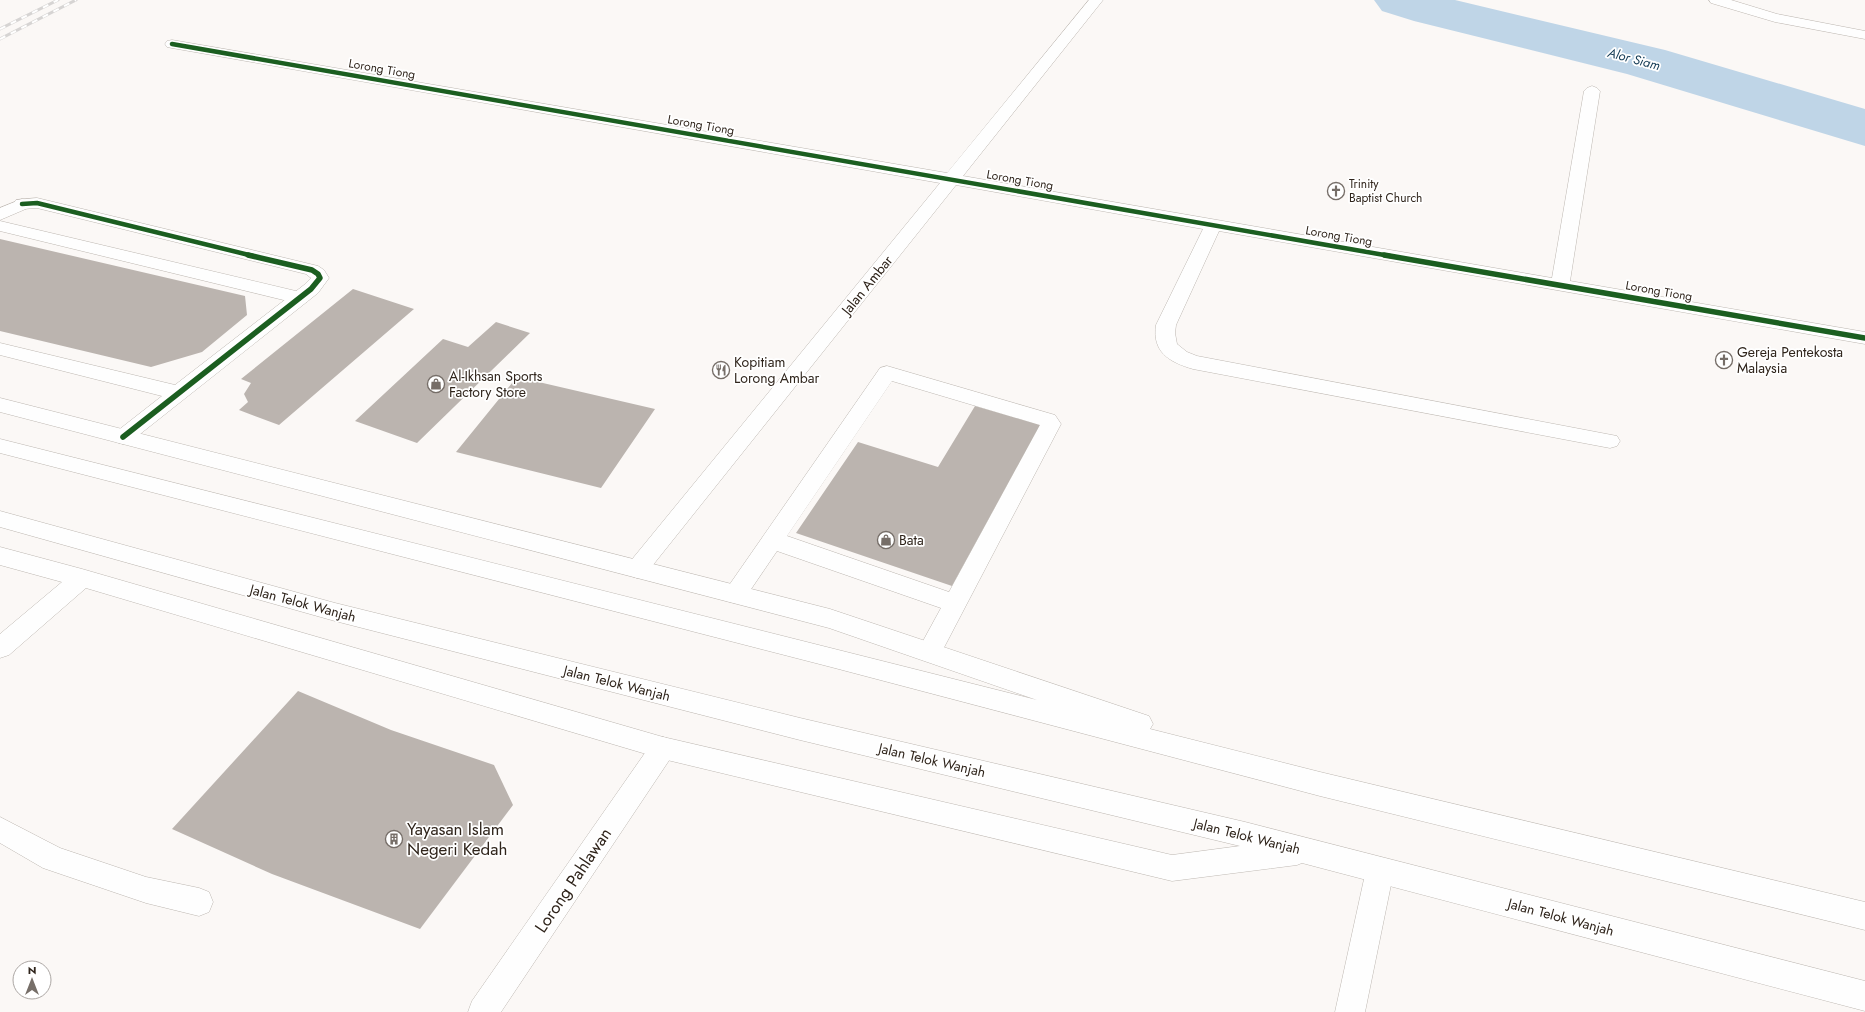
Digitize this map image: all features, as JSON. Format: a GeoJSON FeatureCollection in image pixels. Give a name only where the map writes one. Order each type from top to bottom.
{"type":"FeatureCollection","features":[{"type":"Feature","properties":{"kind":"street","name":"Jalan Ambar"},"geometry":{"type":"LineString","coordinates":[[637,569],[1096,0]]}},
{"type":"Feature","properties":{"kind":"street"},"geometry":{"type":"LineString","coordinates":[[1716,0],[1775,18],[1865,34]]}},
{"type":"Feature","properties":{"kind":"street","name":"Lorong Tiong"},"geometry":{"type":"LineString","coordinates":[[172,44],[1865,338]]}},
{"type":"Feature","properties":{"kind":"street"},"geometry":{"type":"LineString","coordinates":[[1560,285],[1592,91]]}},
{"type":"Feature","properties":{"kind":"street"},"geometry":{"type":"LineString","coordinates":[[0,215],[22,204],[37,203],[312,270],[318,274],[320,278],[317,283],[300,298],[123,437]]}},
{"type":"Feature","properties":{"kind":"street"},"geometry":{"type":"LineString","coordinates":[[1213,225],[1166,325],[1164,336],[1167,347],[1178,357],[1193,362],[1610,441]]}},
{"type":"Feature","properties":{"kind":"street"},"geometry":{"type":"LineString","coordinates":[[0,226],[300,298]]}},
{"type":"Feature","properties":{"kind":"street"},"geometry":{"type":"LineString","coordinates":[[0,349],[179,393]]}},
{"type":"Feature","properties":{"kind":"street"},"geometry":{"type":"LineString","coordinates":[[734,594],[887,372],[1045,419],[1051,424],[929,652]]}},
{"type":"Feature","properties":{"kind":"street"},"geometry":{"type":"LineString","coordinates":[[0,405],[830,619],[1320,784]]}},
{"type":"Feature","properties":{"kind":"street"},"geometry":{"type":"LineString","coordinates":[[0,446],[832,657],[1320,784],[1865,916]]}},
{"type":"Feature","properties":{"kind":"street","name":"Jalan Telok Wanjah"},"geometry":{"type":"LineString","coordinates":[[0,519],[335,612],[800,729],[1308,851],[1865,996]]}},
{"type":"Feature","properties":{"kind":"street"},"geometry":{"type":"LineString","coordinates":[[772,540],[955,603]]}},
{"type":"Feature","properties":{"kind":"street"},"geometry":{"type":"LineString","coordinates":[[0,556],[82,578],[663,748],[1172,868],[1308,851]]}},
{"type":"Feature","properties":{"kind":"street"},"geometry":{"type":"LineString","coordinates":[[0,648],[82,578]]}},
{"type":"Feature","properties":{"kind":"street","name":"Lorong Pahlawan"},"geometry":{"type":"LineString","coordinates":[[483,1012],[663,748]]}},
{"type":"Feature","properties":{"kind":"street"},"geometry":{"type":"LineString","coordinates":[[0,829],[53,859],[146,890],[199,902]]}},
{"type":"Feature","properties":{"kind":"street"},"geometry":{"type":"LineString","coordinates":[[1350,1012],[1380,870]]}},
{"type":"Feature","properties":{"kind":"building"},"geometry":{"type":"Polygon","coordinates":[[[0,239],[245,296],[247,315],[202,352],[151,367],[0,331],[0,239]]]}},
{"type":"Feature","properties":{"kind":"building"},"geometry":{"type":"Polygon","coordinates":[[[353,289],[414,309],[279,425],[239,410],[248,402],[244,394],[251,383],[241,379],[353,289]]]}},
{"type":"Feature","properties":{"kind":"building","name":"Al-Ikhsan Sports Factory Store"},"geometry":{"type":"Polygon","coordinates":[[[496,322],[530,333],[417,443],[355,421],[443,339],[468,347],[496,322]]]}},
{"type":"Feature","properties":{"kind":"building"},"geometry":{"type":"Polygon","coordinates":[[[517,377],[655,409],[601,488],[456,452],[517,377]]]}},
{"type":"Feature","properties":{"kind":"building"},"geometry":{"type":"Polygon","coordinates":[[[975,406],[1040,425],[952,586],[796,533],[858,442],[938,467],[975,406]]]}},
{"type":"Feature","properties":{"kind":"building"},"geometry":{"type":"Polygon","coordinates":[[[298,691],[391,730],[494,765],[513,805],[420,929],[272,874],[172,829],[298,691]]]}},
{"type":"Feature","properties":{"kind":"waterway","name":"Alor Siam"},"geometry":{"type":"LineString","coordinates":[[1400,0],[1432,10],[1646,62],[1865,128]]}},
{"type":"Feature","properties":{"kind":"railway"},"geometry":{"type":"LineString","coordinates":[[0,29],[58,0]]}},
{"type":"Feature","properties":{"kind":"railway"},"geometry":{"type":"LineString","coordinates":[[0,39],[76,0]]}},
{"type":"Feature","properties":{"kind":"cycle path"},"geometry":{"type":"LineString","coordinates":[[172,44],[1865,338]]}},
{"type":"Feature","properties":{"kind":"cycle path"},"geometry":{"type":"LineString","coordinates":[[22,204],[37,203],[312,270],[318,274],[320,278],[311,289],[123,437]]}},
{"type":"Feature","properties":{"kind":"place","name":"Trinity Baptist Church"},"geometry":{"type":"Point","coordinates":[1336,191]}},
{"type":"Feature","properties":{"kind":"place","name":"Gereja Pentekosta Malaysia"},"geometry":{"type":"Point","coordinates":[1724,360]}},
{"type":"Feature","properties":{"kind":"place","name":"Kopitiam Lorong Ambar"},"geometry":{"type":"Point","coordinates":[721,370]}},
{"type":"Feature","properties":{"kind":"place","name":"Al-Ikhsan Sports Factory Store"},"geometry":{"type":"Point","coordinates":[436,384]}},
{"type":"Feature","properties":{"kind":"place","name":"Bata"},"geometry":{"type":"Point","coordinates":[886,540]}},
{"type":"Feature","properties":{"kind":"place","name":"Yayasan Islam Negeri Kedah"},"geometry":{"type":"Point","coordinates":[394,839]}}]}
